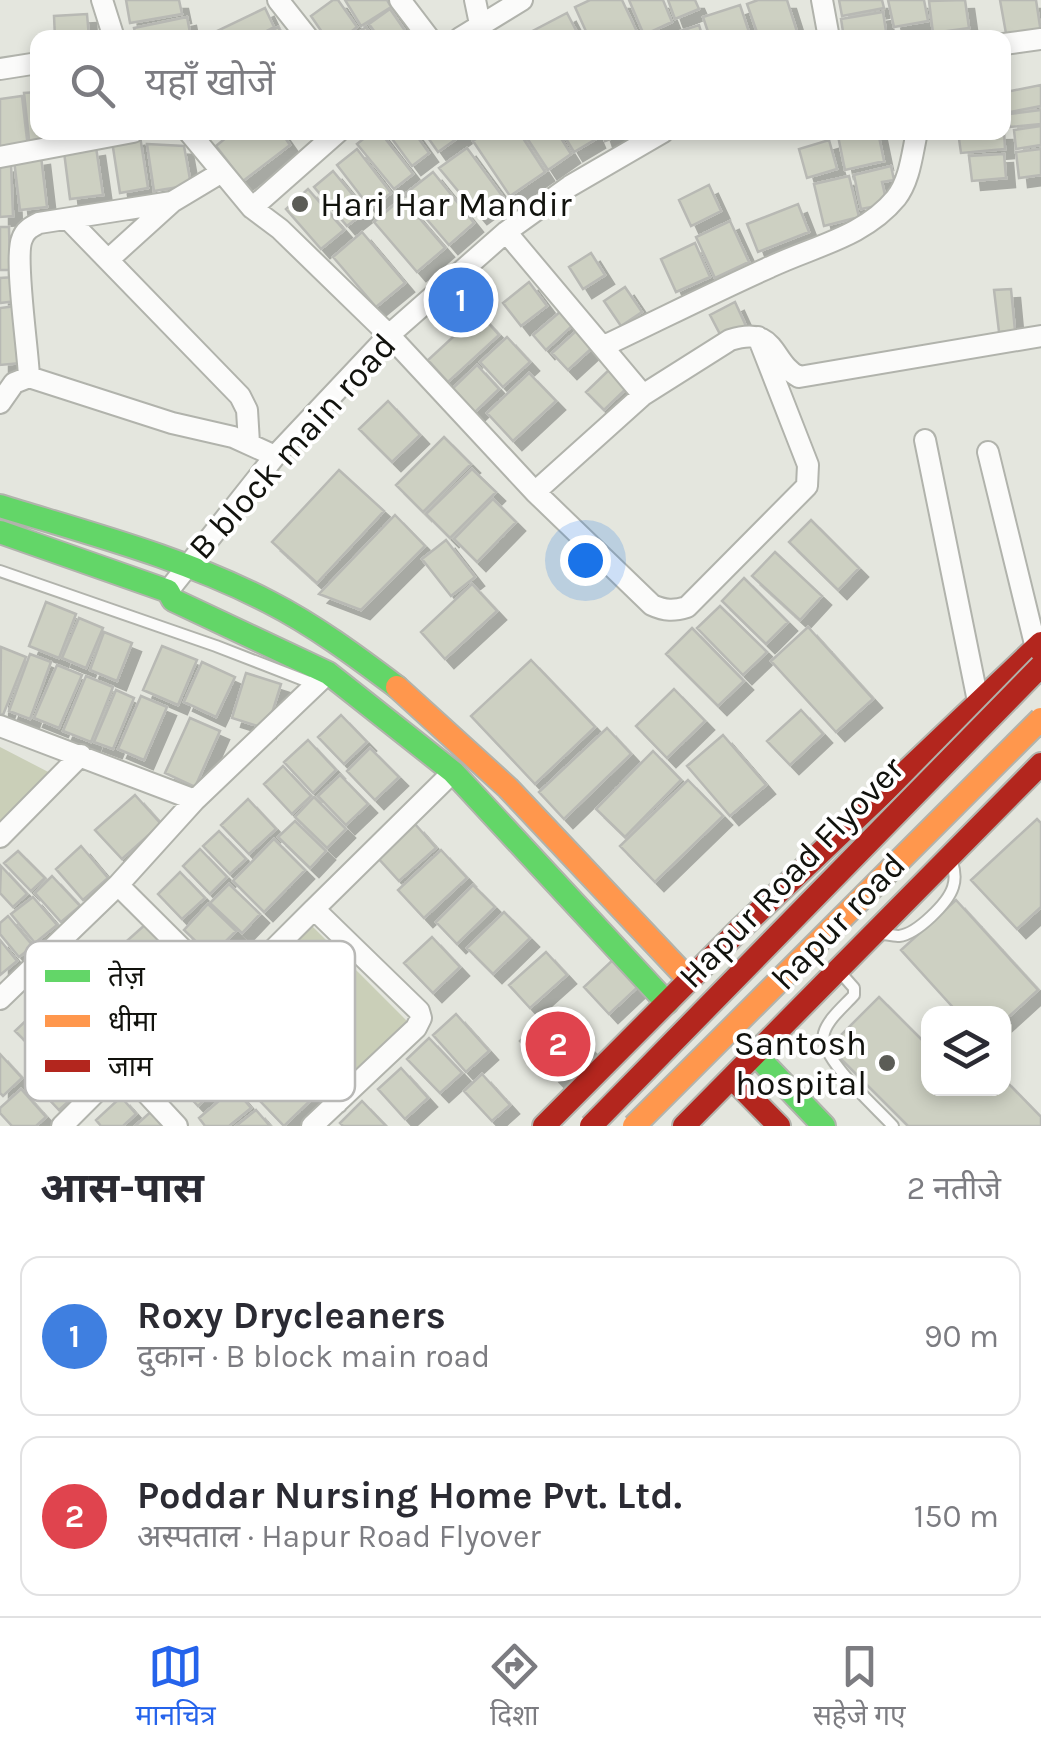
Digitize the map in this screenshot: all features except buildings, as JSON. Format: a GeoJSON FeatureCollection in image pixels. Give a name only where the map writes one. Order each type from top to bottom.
{"type":"FeatureCollection","features":[{"type":"Feature","properties":{"kind":"street"},"geometry":{"type":"LineString","coordinates":[[102,0],[111,30]]}},
{"type":"Feature","properties":{"kind":"street"},"geometry":{"type":"LineString","coordinates":[[278,0],[302,30]]}},
{"type":"Feature","properties":{"kind":"street"},"geometry":{"type":"LineString","coordinates":[[400,0],[423,30]]}},
{"type":"Feature","properties":{"kind":"street"},"geometry":{"type":"LineString","coordinates":[[475,0],[480,24]]}},
{"type":"Feature","properties":{"kind":"street"},"geometry":{"type":"LineString","coordinates":[[471,30],[522,0]]}},
{"type":"Feature","properties":{"kind":"street"},"geometry":{"type":"LineString","coordinates":[[822,0],[828,30]]}},
{"type":"Feature","properties":{"kind":"street"},"geometry":{"type":"LineString","coordinates":[[1011,43],[1041,39]]}},
{"type":"Feature","properties":{"kind":"street"},"geometry":{"type":"LineString","coordinates":[[0,69],[30,64]]}},
{"type":"Feature","properties":{"kind":"street"},"geometry":{"type":"LineString","coordinates":[[0,157],[90,140]]}},
{"type":"Feature","properties":{"kind":"street"},"geometry":{"type":"LineString","coordinates":[[196,140],[252,208],[280,229],[389,335],[535,492],[652,606],[674,611],[687,607],[807,486],[808,465],[758,337]]}},
{"type":"Feature","properties":{"kind":"street"},"geometry":{"type":"LineString","coordinates":[[252,208],[329,140]]}},
{"type":"Feature","properties":{"kind":"street","name":"B block main road"},"geometry":{"type":"LineString","coordinates":[[168,591],[275,456],[389,335],[506,232],[570,186],[650,140]]}},
{"type":"Feature","properties":{"kind":"street"},"geometry":{"type":"LineString","coordinates":[[604,346],[772,266],[852,234],[877,218],[899,195],[915,140]]}},
{"type":"Feature","properties":{"kind":"street"},"geometry":{"type":"LineString","coordinates":[[108,260],[172,202],[222,172]]}},
{"type":"Feature","properties":{"kind":"street"},"geometry":{"type":"LineString","coordinates":[[29,376],[19,242],[26,230],[39,223],[172,202]]}},
{"type":"Feature","properties":{"kind":"street"},"geometry":{"type":"LineString","coordinates":[[68,219],[240,396],[248,410],[250,443]]}},
{"type":"Feature","properties":{"kind":"street"},"geometry":{"type":"LineString","coordinates":[[506,232],[643,395]]}},
{"type":"Feature","properties":{"kind":"street"},"geometry":{"type":"LineString","coordinates":[[535,492],[643,395],[718,346],[744,336],[758,337],[799,377],[1041,336]]}},
{"type":"Feature","properties":{"kind":"street"},"geometry":{"type":"LineString","coordinates":[[0,403],[14,383],[29,376],[172,423],[250,443],[275,456]]}},
{"type":"Feature","properties":{"kind":"street"},"geometry":{"type":"LineString","coordinates":[[925,440],[978,706]]}},
{"type":"Feature","properties":{"kind":"street"},"geometry":{"type":"LineString","coordinates":[[544,1126],[736,933],[1039,652],[988,452]]}},
{"type":"Feature","properties":{"kind":"street"},"geometry":{"type":"LineString","coordinates":[[0,506],[186,564],[302,620],[366,662],[452,733],[689,980]]}},
{"type":"Feature","properties":{"kind":"street"},"geometry":{"type":"LineString","coordinates":[[0,532],[168,591],[172,600],[322,679],[453,772],[667,1002]]}},
{"type":"Feature","properties":{"kind":"street","name":"Hapur Road Flyover"},"geometry":{"type":"LineString","coordinates":[[591,1126],[1039,652]]}},
{"type":"Feature","properties":{"kind":"street"},"geometry":{"type":"LineString","coordinates":[[59,941],[118,885],[195,800],[322,679]]}},
{"type":"Feature","properties":{"kind":"street","name":"Hapur Road Flyover"},"geometry":{"type":"LineString","coordinates":[[634,1126],[1041,719]]}},
{"type":"Feature","properties":{"kind":"street"},"geometry":{"type":"LineString","coordinates":[[0,726],[195,800]]}},
{"type":"Feature","properties":{"kind":"street"},"geometry":{"type":"LineString","coordinates":[[0,837],[81,755]]}},
{"type":"Feature","properties":{"kind":"street","name":"hapur road"},"geometry":{"type":"LineString","coordinates":[[686,1124],[1041,764]]}},
{"type":"Feature","properties":{"kind":"street"},"geometry":{"type":"LineString","coordinates":[[282,941],[453,772]]}},
{"type":"Feature","properties":{"kind":"street"},"geometry":{"type":"LineString","coordinates":[[118,885],[176,941]]}},
{"type":"Feature","properties":{"kind":"street"},"geometry":{"type":"LineString","coordinates":[[314,909],[348,941]]}},
{"type":"Feature","properties":{"kind":"street"},"geometry":{"type":"LineString","coordinates":[[736,933],[806,1004]]}},
{"type":"Feature","properties":{"kind":"street"},"geometry":{"type":"LineString","coordinates":[[355,947],[412,1000],[421,1018],[416,1028],[355,1086]]}},
{"type":"Feature","properties":{"kind":"street"},"geometry":{"type":"LineString","coordinates":[[0,999],[25,974]]}},
{"type":"Feature","properties":{"kind":"street"},"geometry":{"type":"LineString","coordinates":[[617,1052],[686,1124]]}},
{"type":"Feature","properties":{"kind":"street"},"geometry":{"type":"LineString","coordinates":[[756,1055],[824,1126]]}},
{"type":"Feature","properties":{"kind":"street"},"geometry":{"type":"LineString","coordinates":[[733,1078],[779,1126]]}},
{"type":"Feature","properties":{"kind":"street"},"geometry":{"type":"LineString","coordinates":[[62,1126],[87,1101]]}},
{"type":"Feature","properties":{"kind":"street"},"geometry":{"type":"LineString","coordinates":[[152,1101],[176,1126]]}},
{"type":"Feature","properties":{"kind":"street"},"geometry":{"type":"LineString","coordinates":[[312,1126],[337,1103]]}},
{"type":"Feature","properties":{"kind":"lane"},"geometry":{"type":"LineString","coordinates":[[0,572],[322,679]]}},
{"type":"Feature","properties":{"kind":"lane"},"geometry":{"type":"LineString","coordinates":[[839,971],[854,988],[854,995],[828,1024],[823,1037],[827,1054],[894,1126]]}},
{"type":"Feature","properties":{"kind":"green space"},"geometry":{"type":"Polygon","coordinates":[[[0,747],[58,777],[0,836],[0,747]]]}},
{"type":"Feature","properties":{"kind":"green space"},"geometry":{"type":"Polygon","coordinates":[[[312,926],[327,941],[297,941],[312,926]]]}},
{"type":"Feature","properties":{"kind":"green space"},"geometry":{"type":"Polygon","coordinates":[[[355,969],[412,1026],[355,1082],[355,969]]]}},
{"type":"Feature","properties":{"kind":"traffic: fast"},"geometry":{"type":"LineString","coordinates":[[0,506],[137,548],[237,586],[302,621],[397,687]]}},
{"type":"Feature","properties":{"kind":"traffic: fast"},"geometry":{"type":"LineString","coordinates":[[0,532],[168,591],[173,600],[328,673],[453,772],[667,1003]]}},
{"type":"Feature","properties":{"kind":"traffic: fast"},"geometry":{"type":"LineString","coordinates":[[756,1055],[824,1126]]}},
{"type":"Feature","properties":{"kind":"traffic: slow"},"geometry":{"type":"LineString","coordinates":[[397,687],[508,788],[689,980]]}},
{"type":"Feature","properties":{"kind":"traffic: slow"},"geometry":{"type":"LineString","coordinates":[[634,1126],[1041,719]]}},
{"type":"Feature","properties":{"kind":"traffic: jam"},"geometry":{"type":"LineString","coordinates":[[544,1126],[736,933],[1041,643]]}},
{"type":"Feature","properties":{"kind":"traffic: jam"},"geometry":{"type":"LineString","coordinates":[[591,1126],[1041,666]]}},
{"type":"Feature","properties":{"kind":"traffic: jam"},"geometry":{"type":"LineString","coordinates":[[684,1126],[1041,764]]}},
{"type":"Feature","properties":{"kind":"traffic: jam"},"geometry":{"type":"LineString","coordinates":[[733,1079],[779,1126]]}},
{"type":"Feature","properties":{"kind":"place","name":"Hari Har Mandir"},"geometry":{"type":"Point","coordinates":[300,204]}},
{"type":"Feature","properties":{"kind":"place","name":"Roxy Drycleaners"},"geometry":{"type":"Point","coordinates":[461,300]}},
{"type":"Feature","properties":{"kind":"place","name":"Poddar Nursing Home Pvt. Ltd."},"geometry":{"type":"Point","coordinates":[558,1044]}},
{"type":"Feature","properties":{"kind":"place","name":"Santosh hospital"},"geometry":{"type":"Point","coordinates":[887,1063]}}]}
